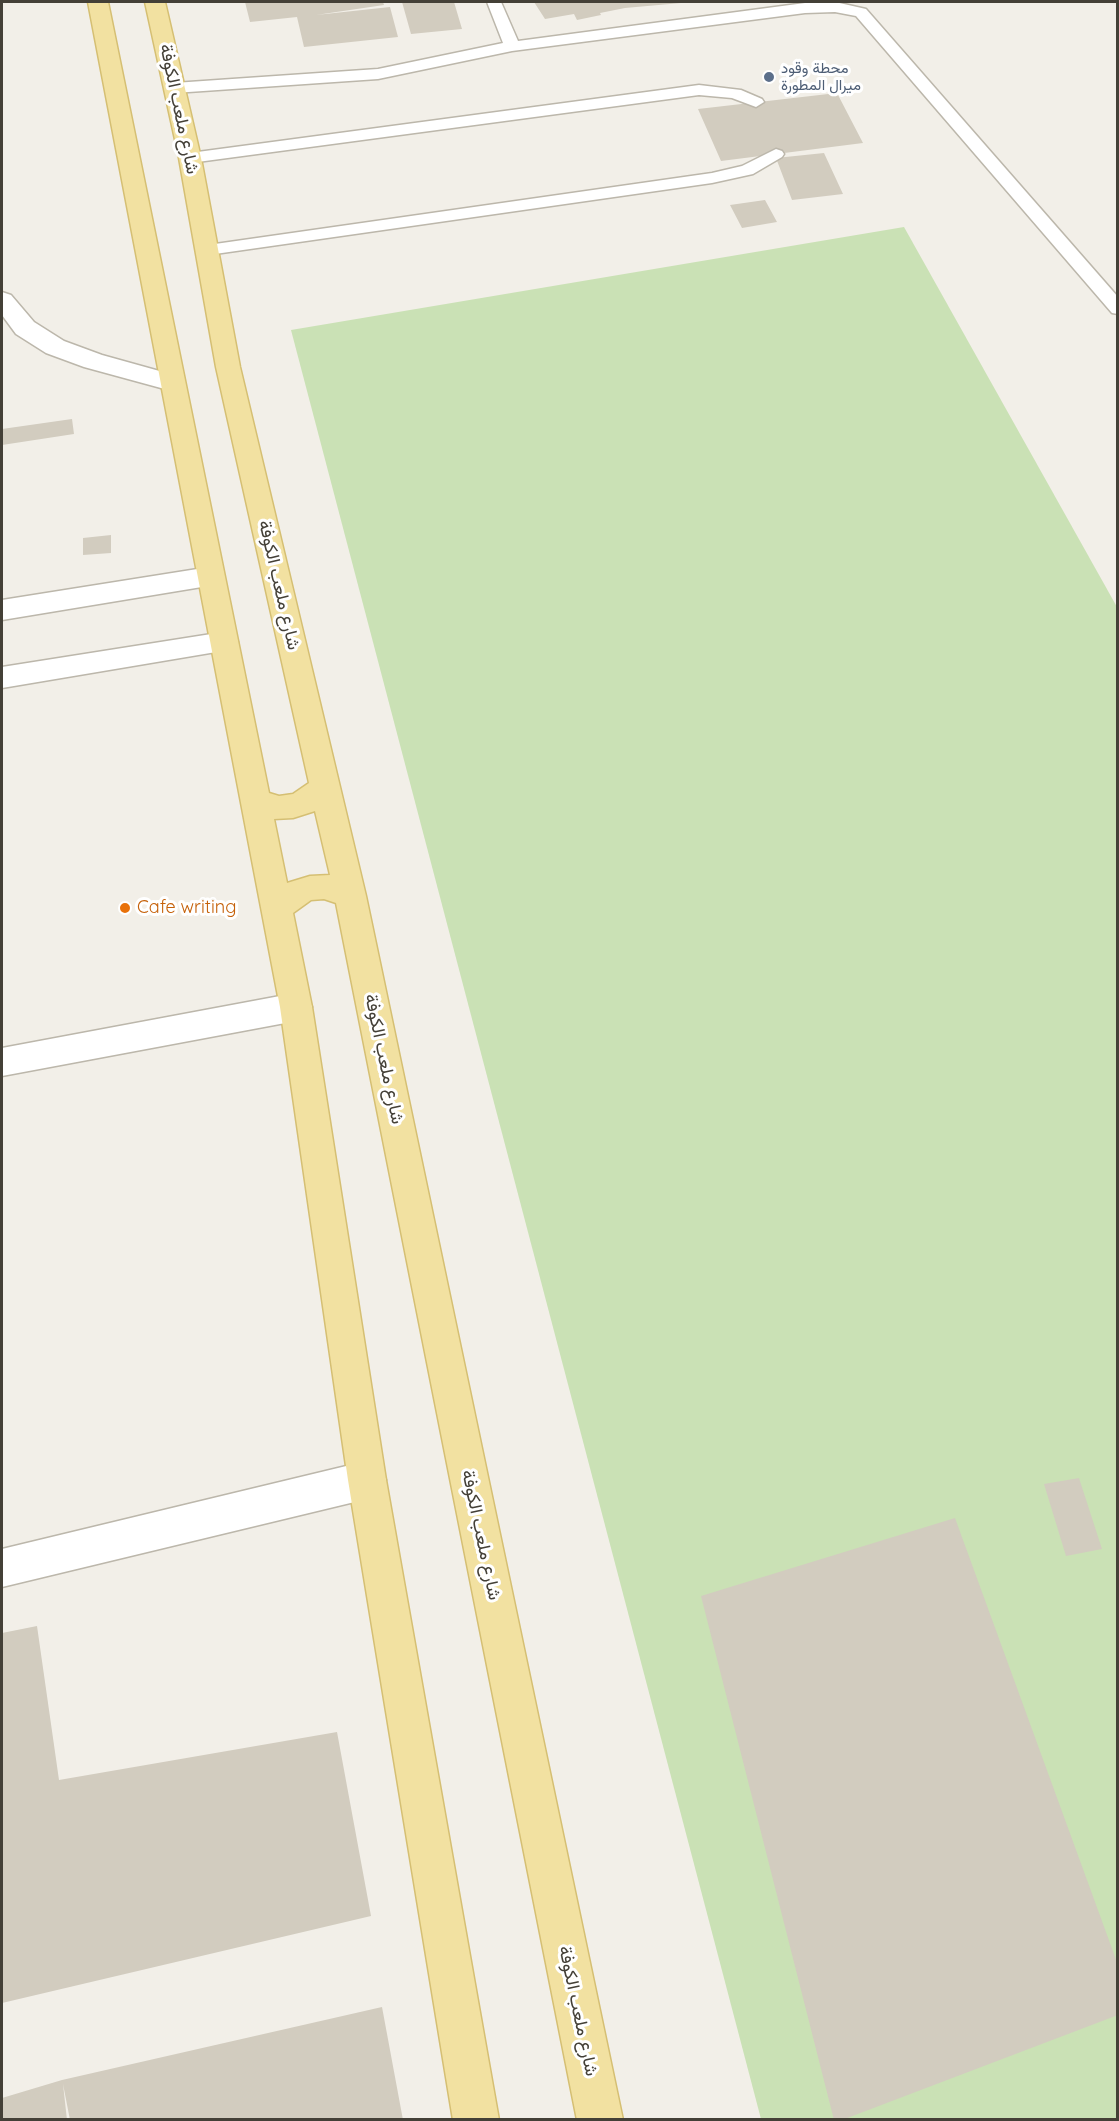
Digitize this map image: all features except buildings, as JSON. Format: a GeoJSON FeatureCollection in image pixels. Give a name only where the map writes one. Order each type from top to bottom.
{"type":"FeatureCollection","features":[{"type":"Feature","properties":{"kind":"main road"},"geometry":{"type":"LineString","coordinates":[[98,2],[296,1007],[367,1480],[476,2120]]}},
{"type":"Feature","properties":{"kind":"main road","name":"شارع ملعب الكوفة"},"geometry":{"type":"LineString","coordinates":[[155,2],[190,158],[228,367],[350,896],[600,2120]]}},
{"type":"Feature","properties":{"kind":"main road"},"geometry":{"type":"LineString","coordinates":[[254,799],[265,805],[279,808],[293,806],[307,802],[318,794],[325,784]]}},
{"type":"Feature","properties":{"kind":"main road"},"geometry":{"type":"LineString","coordinates":[[277,912],[284,901],[309,888],[324,887],[350,896]]}},
{"type":"Feature","properties":{"kind":"street"},"geometry":{"type":"LineString","coordinates":[[2,300],[25,328],[55,347],[93,361],[172,383]]}},
{"type":"Feature","properties":{"kind":"street"},"geometry":{"type":"LineString","coordinates":[[2,610],[210,577]]}},
{"type":"Feature","properties":{"kind":"street"},"geometry":{"type":"LineString","coordinates":[[2,678],[224,642]]}},
{"type":"Feature","properties":{"kind":"street"},"geometry":{"type":"LineString","coordinates":[[2,1062],[296,1007]]}},
{"type":"Feature","properties":{"kind":"street"},"geometry":{"type":"LineString","coordinates":[[2,1568],[367,1480]]}},
{"type":"Feature","properties":{"kind":"lane"},"geometry":{"type":"LineString","coordinates":[[494,2],[512,46]]}},
{"type":"Feature","properties":{"kind":"lane"},"geometry":{"type":"LineString","coordinates":[[174,88],[378,74],[512,46],[805,8],[835,7],[861,12],[1118,309]]}},
{"type":"Feature","properties":{"kind":"lane"},"geometry":{"type":"LineString","coordinates":[[190,158],[699,90],[735,93],[756,102]]}},
{"type":"Feature","properties":{"kind":"lane"},"geometry":{"type":"LineString","coordinates":[[208,250],[712,178],[747,170],[776,154]]}},
{"type":"Feature","properties":{"kind":"green space"},"geometry":{"type":"Polygon","coordinates":[[[904,227],[1117,607],[1117,2119],[761,2119],[291,330],[904,227]]]}},
{"type":"Feature","properties":{"kind":"place","name":"محطة وقود ميرال المطورة"},"geometry":{"type":"Point","coordinates":[769,77]}},
{"type":"Feature","properties":{"kind":"place","name":"Cafe writing"},"geometry":{"type":"Point","coordinates":[125,908]}}]}
